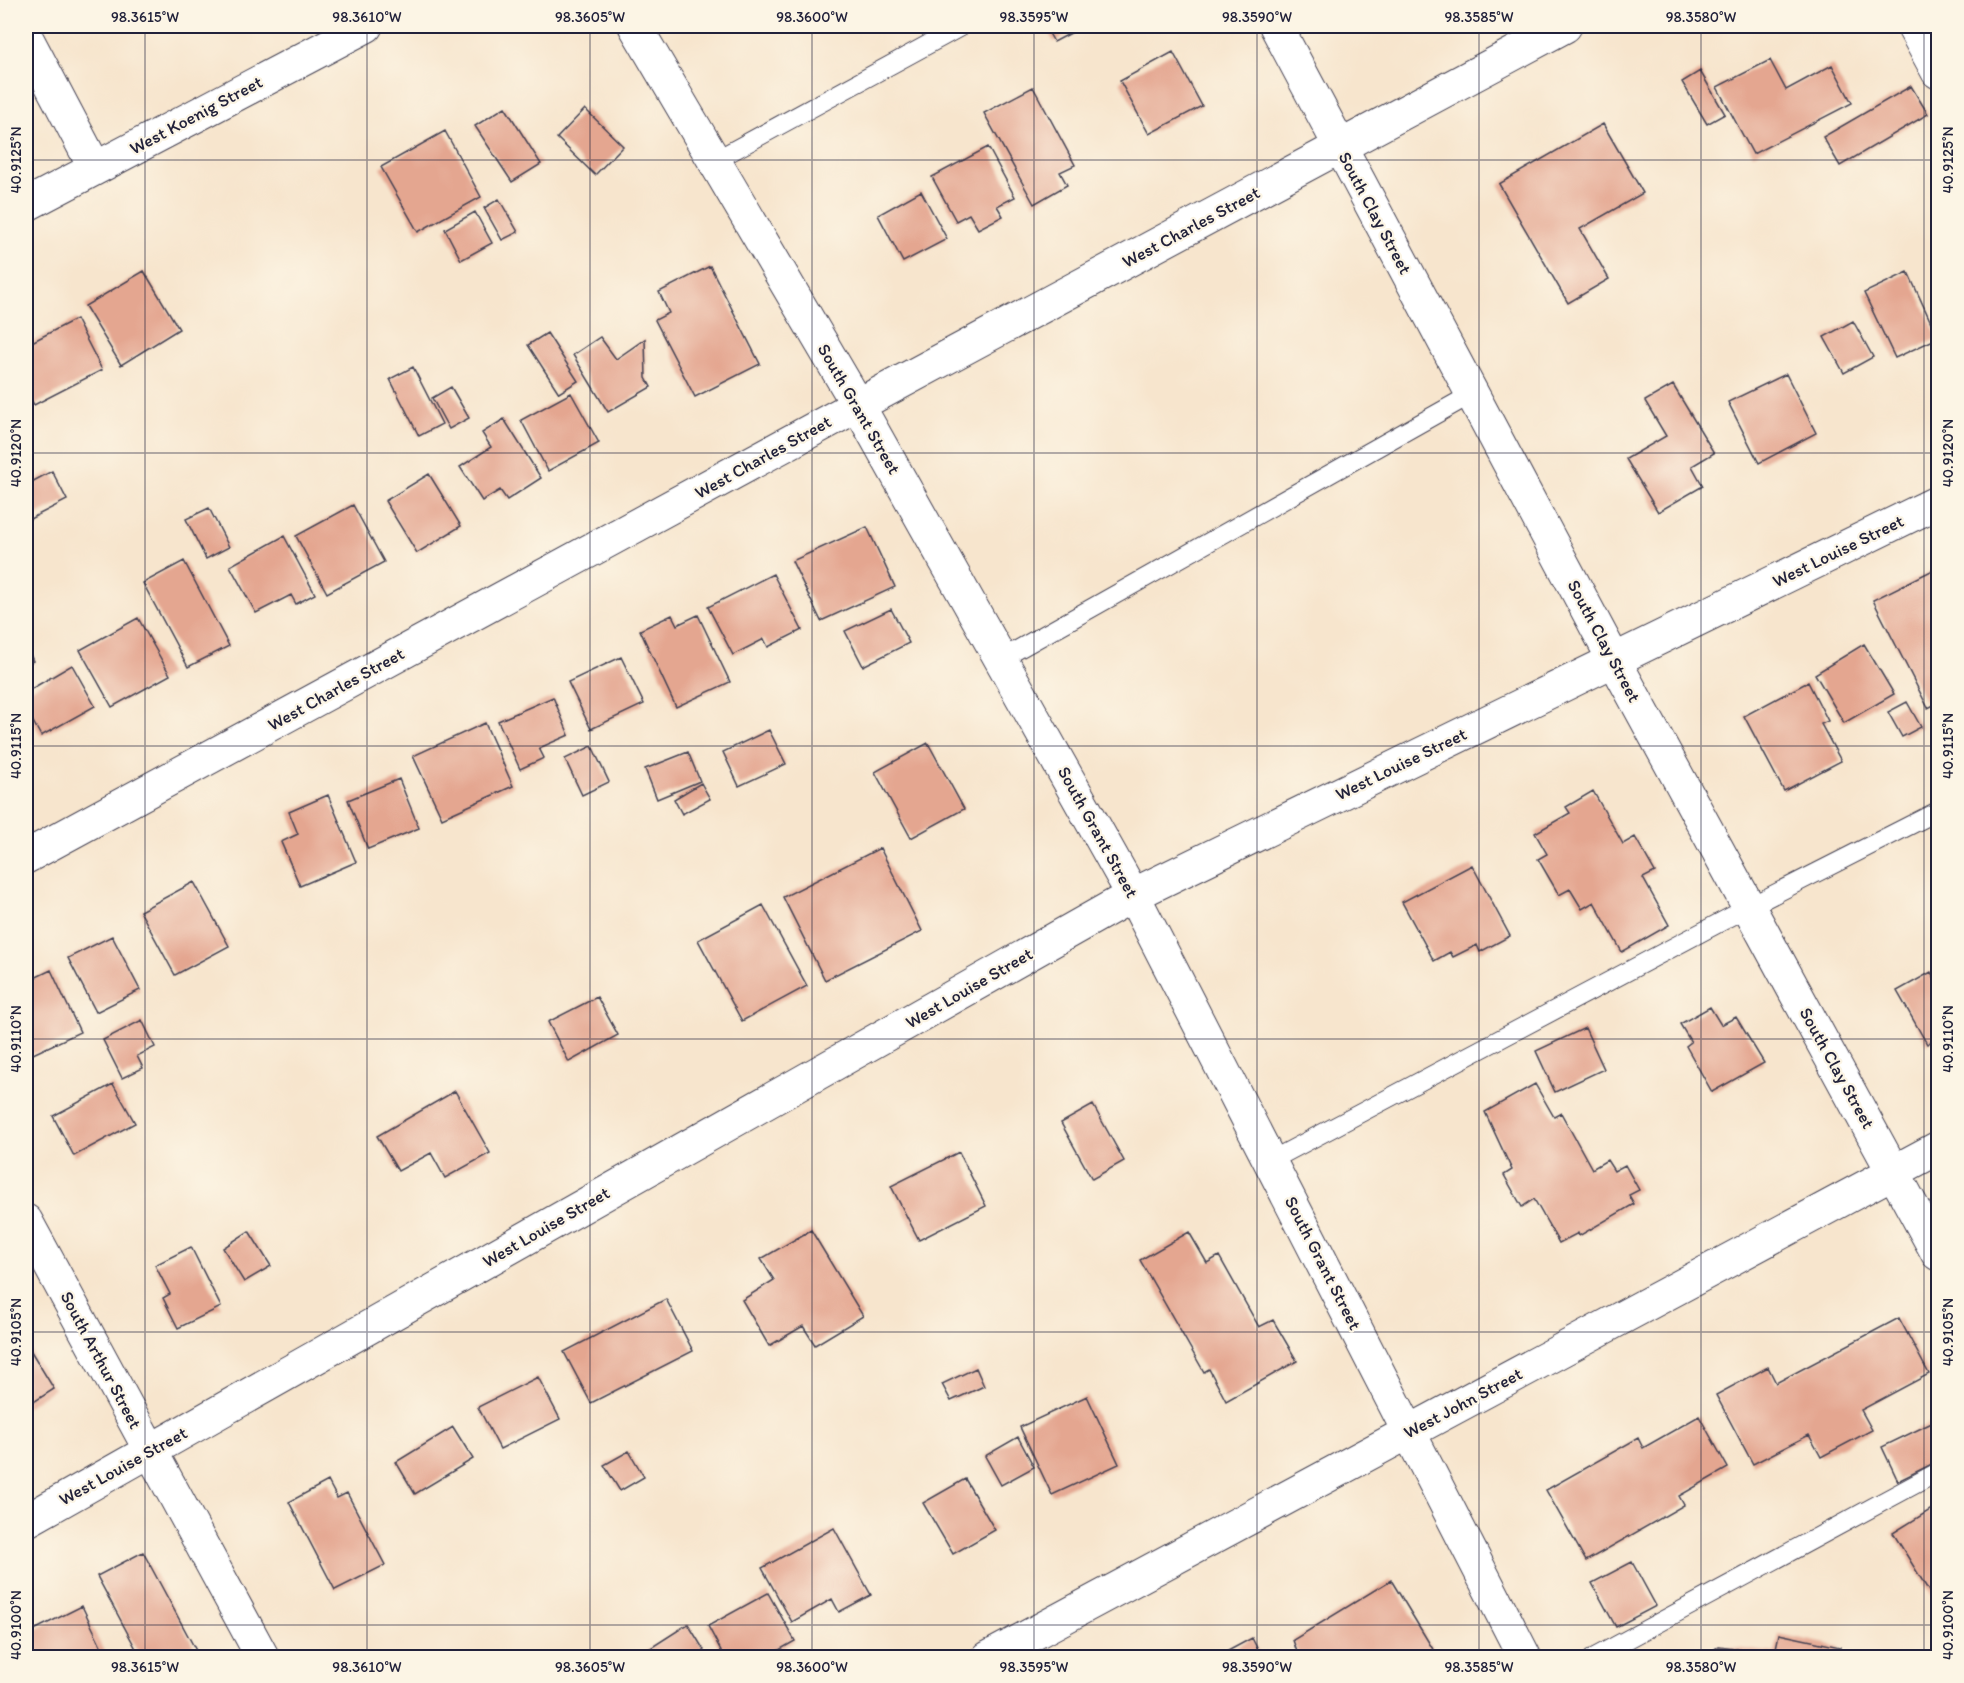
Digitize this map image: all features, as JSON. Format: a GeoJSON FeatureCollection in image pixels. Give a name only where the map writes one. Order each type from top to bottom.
{"type":"FeatureCollection","features":[{"type":"Feature","properties":{"kind":"street","name":"West Koenig Street"},"geometry":{"type":"LineString","coordinates":[[26,205],[366,26]]}},
{"type":"Feature","properties":{"kind":"street","name":"South Grant Street"},"geometry":{"type":"LineString","coordinates":[[635,26],[858,405],[1133,895],[1525,1658]]}},
{"type":"Feature","properties":{"kind":"street","name":"South Clay Street"},"geometry":{"type":"LineString","coordinates":[[1276,26],[1614,660],[1938,1254]]}},
{"type":"Feature","properties":{"kind":"street","name":"West Charles Street"},"geometry":{"type":"LineString","coordinates":[[26,857],[858,405],[1565,26]]}},
{"type":"Feature","properties":{"kind":"street"},"geometry":{"type":"LineString","coordinates":[[1913,26],[1938,72]]}},
{"type":"Feature","properties":{"kind":"street"},"geometry":{"type":"LineString","coordinates":[[26,37],[95,168]]}},
{"type":"Feature","properties":{"kind":"street","name":"West Louise Street"},"geometry":{"type":"LineString","coordinates":[[26,1521],[1133,895],[1938,502]]}},
{"type":"Feature","properties":{"kind":"street","name":"West John Street"},"geometry":{"type":"LineString","coordinates":[[988,1658],[1938,1148]]}},
{"type":"Feature","properties":{"kind":"street","name":"South Arthur Street"},"geometry":{"type":"LineString","coordinates":[[26,1221],[263,1658]]}},
{"type":"Feature","properties":{"kind":"lane"},"geometry":{"type":"LineString","coordinates":[[714,161],[962,26]]}},
{"type":"Feature","properties":{"kind":"lane"},"geometry":{"type":"LineString","coordinates":[[1001,659],[1472,394]]}},
{"type":"Feature","properties":{"kind":"lane"},"geometry":{"type":"LineString","coordinates":[[1270,1161],[1749,907],[1938,812]]}},
{"type":"Feature","properties":{"kind":"lane"},"geometry":{"type":"LineString","coordinates":[[1593,1658],[1938,1473]]}},
{"type":"Feature","properties":{"kind":"building"},"geometry":{"type":"Polygon","coordinates":[[[1045,26],[1084,26],[1054,42],[1045,26]]]}},
{"type":"Feature","properties":{"kind":"building"},"geometry":{"type":"Polygon","coordinates":[[[1173,52],[1202,106],[1149,134],[1120,81],[1173,52]]]}},
{"type":"Feature","properties":{"kind":"building"},"geometry":{"type":"Polygon","coordinates":[[[1770,60],[1786,90],[1832,65],[1852,103],[1753,154],[1717,87],[1770,60]]]}},
{"type":"Feature","properties":{"kind":"building"},"geometry":{"type":"Polygon","coordinates":[[[1700,71],[1725,114],[1707,124],[1682,82],[1700,71]]]}},
{"type":"Feature","properties":{"kind":"building"},"geometry":{"type":"Polygon","coordinates":[[[1911,86],[1928,114],[1840,166],[1823,137],[1911,86]]]}},
{"type":"Feature","properties":{"kind":"building"},"geometry":{"type":"Polygon","coordinates":[[[1033,87],[1075,165],[1060,172],[1067,185],[1034,204],[984,113],[1033,87]]]}},
{"type":"Feature","properties":{"kind":"building"},"geometry":{"type":"Polygon","coordinates":[[[505,107],[541,164],[512,182],[475,126],[505,107]]]}},
{"type":"Feature","properties":{"kind":"building"},"geometry":{"type":"Polygon","coordinates":[[[585,109],[623,146],[595,175],[557,138],[585,109]]]}},
{"type":"Feature","properties":{"kind":"building"},"geometry":{"type":"Polygon","coordinates":[[[1603,124],[1643,193],[1580,229],[1609,279],[1568,303],[1499,184],[1603,124]]]}},
{"type":"Feature","properties":{"kind":"building"},"geometry":{"type":"Polygon","coordinates":[[[445,131],[481,197],[418,232],[381,167],[445,131]]]}},
{"type":"Feature","properties":{"kind":"building"},"geometry":{"type":"Polygon","coordinates":[[[988,147],[1015,197],[997,206],[1003,216],[978,229],[969,214],[956,221],[932,177],[988,147]]]}},
{"type":"Feature","properties":{"kind":"building"},"geometry":{"type":"Polygon","coordinates":[[[921,191],[947,239],[903,262],[878,215],[921,191]]]}},
{"type":"Feature","properties":{"kind":"building"},"geometry":{"type":"Polygon","coordinates":[[[499,199],[518,232],[502,240],[484,208],[499,199]]]}},
{"type":"Feature","properties":{"kind":"building"},"geometry":{"type":"Polygon","coordinates":[[[475,212],[492,243],[461,260],[445,229],[475,212]]]}},
{"type":"Feature","properties":{"kind":"building"},"geometry":{"type":"Polygon","coordinates":[[[710,266],[760,364],[695,397],[655,320],[669,313],[659,292],[710,266]]]}},
{"type":"Feature","properties":{"kind":"building"},"geometry":{"type":"Polygon","coordinates":[[[144,271],[179,329],[121,365],[85,306],[144,271]]]}},
{"type":"Feature","properties":{"kind":"building"},"geometry":{"type":"Polygon","coordinates":[[[1908,272],[1938,338],[1895,358],[1864,293],[1908,272]]]}},
{"type":"Feature","properties":{"kind":"building"},"geometry":{"type":"Polygon","coordinates":[[[76,319],[102,370],[34,405],[26,389],[26,345],[76,319]]]}},
{"type":"Feature","properties":{"kind":"building"},"geometry":{"type":"Polygon","coordinates":[[[1853,321],[1873,357],[1844,373],[1824,337],[1853,321]]]}},
{"type":"Feature","properties":{"kind":"building"},"geometry":{"type":"Polygon","coordinates":[[[547,333],[578,381],[559,393],[528,345],[547,333]]]}},
{"type":"Feature","properties":{"kind":"building"},"geometry":{"type":"Polygon","coordinates":[[[600,337],[616,359],[645,339],[646,378],[651,387],[608,412],[573,355],[600,337]]]}},
{"type":"Feature","properties":{"kind":"building"},"geometry":{"type":"Polygon","coordinates":[[[413,367],[442,424],[419,436],[390,379],[413,367]]]}},
{"type":"Feature","properties":{"kind":"building"},"geometry":{"type":"Polygon","coordinates":[[[1786,374],[1816,433],[1759,463],[1728,402],[1786,374]]]}},
{"type":"Feature","properties":{"kind":"building"},"geometry":{"type":"Polygon","coordinates":[[[1673,385],[1714,453],[1692,466],[1703,486],[1658,512],[1626,459],[1666,436],[1645,401],[1673,385]]]}},
{"type":"Feature","properties":{"kind":"building"},"geometry":{"type":"Polygon","coordinates":[[[451,387],[469,418],[449,429],[432,398],[451,387]]]}},
{"type":"Feature","properties":{"kind":"building"},"geometry":{"type":"Polygon","coordinates":[[[571,393],[599,443],[548,471],[521,420],[571,393]]]}},
{"type":"Feature","properties":{"kind":"building"},"geometry":{"type":"Polygon","coordinates":[[[504,419],[541,478],[507,500],[500,490],[482,501],[460,467],[491,447],[482,433],[504,419]]]}},
{"type":"Feature","properties":{"kind":"building"},"geometry":{"type":"Polygon","coordinates":[[[52,471],[67,500],[26,521],[26,485],[52,471]]]}},
{"type":"Feature","properties":{"kind":"building"},"geometry":{"type":"Polygon","coordinates":[[[429,474],[461,526],[417,553],[385,501],[429,474]]]}},
{"type":"Feature","properties":{"kind":"building"},"geometry":{"type":"Polygon","coordinates":[[[353,505],[384,562],[327,593],[296,536],[353,505]]]}},
{"type":"Feature","properties":{"kind":"building"},"geometry":{"type":"Polygon","coordinates":[[[209,508],[229,547],[206,559],[186,519],[209,508]]]}},
{"type":"Feature","properties":{"kind":"building"},"geometry":{"type":"Polygon","coordinates":[[[867,527],[895,587],[821,621],[792,561],[867,527]]]}},
{"type":"Feature","properties":{"kind":"building"},"geometry":{"type":"Polygon","coordinates":[[[284,536],[315,594],[296,604],[291,595],[256,613],[230,566],[284,536]]]}},
{"type":"Feature","properties":{"kind":"building"},"geometry":{"type":"Polygon","coordinates":[[[184,561],[229,646],[188,667],[143,583],[184,561]]]}},
{"type":"Feature","properties":{"kind":"building"},"geometry":{"type":"Polygon","coordinates":[[[1935,569],[1938,575],[1938,703],[1928,708],[1873,600],[1935,569]]]}},
{"type":"Feature","properties":{"kind":"building"},"geometry":{"type":"Polygon","coordinates":[[[773,574],[802,630],[768,647],[764,639],[733,655],[708,607],[773,574]]]}},
{"type":"Feature","properties":{"kind":"building"},"geometry":{"type":"Polygon","coordinates":[[[891,609],[909,643],[863,666],[845,631],[891,609]]]}},
{"type":"Feature","properties":{"kind":"building"},"geometry":{"type":"Polygon","coordinates":[[[672,615],[677,625],[698,615],[730,682],[676,707],[640,630],[672,615]]]}},
{"type":"Feature","properties":{"kind":"building"},"geometry":{"type":"Polygon","coordinates":[[[138,618],[170,675],[112,707],[80,650],[138,618]]]}},
{"type":"Feature","properties":{"kind":"building"},"geometry":{"type":"Polygon","coordinates":[[[1864,644],[1894,694],[1844,723],[1815,674],[1864,644]]]}},
{"type":"Feature","properties":{"kind":"building"},"geometry":{"type":"Polygon","coordinates":[[[26,645],[33,661],[26,664],[26,645]]]}},
{"type":"Feature","properties":{"kind":"building"},"geometry":{"type":"Polygon","coordinates":[[[621,657],[644,704],[591,729],[568,682],[621,657]]]}},
{"type":"Feature","properties":{"kind":"building"},"geometry":{"type":"Polygon","coordinates":[[[72,665],[95,706],[41,736],[26,709],[26,692],[72,665]]]}},
{"type":"Feature","properties":{"kind":"building"},"geometry":{"type":"Polygon","coordinates":[[[1808,682],[1828,721],[1821,724],[1841,761],[1784,791],[1744,716],[1808,682]]]}},
{"type":"Feature","properties":{"kind":"building"},"geometry":{"type":"Polygon","coordinates":[[[553,697],[569,735],[539,748],[544,758],[520,769],[498,721],[553,697]]]}},
{"type":"Feature","properties":{"kind":"building"},"geometry":{"type":"Polygon","coordinates":[[[1907,702],[1921,727],[1902,737],[1888,712],[1907,702]]]}},
{"type":"Feature","properties":{"kind":"building"},"geometry":{"type":"Polygon","coordinates":[[[485,723],[513,786],[442,818],[413,756],[485,723]]]}},
{"type":"Feature","properties":{"kind":"building"},"geometry":{"type":"Polygon","coordinates":[[[769,730],[786,764],[739,786],[723,752],[769,730]]]}},
{"type":"Feature","properties":{"kind":"building"},"geometry":{"type":"Polygon","coordinates":[[[928,743],[964,809],[911,838],[875,772],[928,743]]]}},
{"type":"Feature","properties":{"kind":"building"},"geometry":{"type":"Polygon","coordinates":[[[592,746],[609,782],[582,795],[565,759],[592,746]]]}},
{"type":"Feature","properties":{"kind":"building"},"geometry":{"type":"Polygon","coordinates":[[[688,752],[700,781],[657,799],[645,769],[688,752]]]}},
{"type":"Feature","properties":{"kind":"building"},"geometry":{"type":"Polygon","coordinates":[[[399,779],[419,828],[368,849],[348,800],[399,779]]]}},
{"type":"Feature","properties":{"kind":"building"},"geometry":{"type":"Polygon","coordinates":[[[701,783],[710,799],[682,814],[674,799],[701,783]]]}},
{"type":"Feature","properties":{"kind":"building"},"geometry":{"type":"Polygon","coordinates":[[[1593,791],[1623,844],[1635,837],[1655,872],[1643,878],[1669,925],[1622,952],[1594,902],[1582,909],[1570,889],[1559,895],[1538,859],[1547,854],[1535,833],[1570,813],[1566,807],[1593,791]]]}},
{"type":"Feature","properties":{"kind":"building"},"geometry":{"type":"Polygon","coordinates":[[[328,795],[356,862],[300,886],[281,842],[298,834],[289,812],[328,795]]]}},
{"type":"Feature","properties":{"kind":"building"},"geometry":{"type":"Polygon","coordinates":[[[880,848],[922,931],[825,980],[783,897],[880,848]]]}},
{"type":"Feature","properties":{"kind":"building"},"geometry":{"type":"Polygon","coordinates":[[[1472,865],[1510,936],[1480,952],[1477,945],[1453,957],[1450,952],[1434,961],[1402,902],[1472,865]]]}},
{"type":"Feature","properties":{"kind":"building"},"geometry":{"type":"Polygon","coordinates":[[[194,882],[229,946],[175,975],[140,911],[194,882]]]}},
{"type":"Feature","properties":{"kind":"building"},"geometry":{"type":"Polygon","coordinates":[[[763,905],[807,986],[742,1021],[698,940],[763,905]]]}},
{"type":"Feature","properties":{"kind":"building"},"geometry":{"type":"Polygon","coordinates":[[[112,936],[140,990],[96,1012],[68,958],[112,936]]]}},
{"type":"Feature","properties":{"kind":"building"},"geometry":{"type":"Polygon","coordinates":[[[51,970],[80,1032],[31,1055],[26,1042],[26,982],[51,970]]]}},
{"type":"Feature","properties":{"kind":"building"},"geometry":{"type":"Polygon","coordinates":[[[1931,972],[1938,986],[1938,1038],[1927,1044],[1897,991],[1931,972]]]}},
{"type":"Feature","properties":{"kind":"building"},"geometry":{"type":"Polygon","coordinates":[[[597,997],[618,1035],[569,1062],[548,1022],[597,997]]]}},
{"type":"Feature","properties":{"kind":"building"},"geometry":{"type":"Polygon","coordinates":[[[1710,1007],[1721,1025],[1736,1017],[1764,1063],[1712,1092],[1686,1046],[1691,1042],[1680,1024],[1710,1007]]]}},
{"type":"Feature","properties":{"kind":"building"},"geometry":{"type":"Polygon","coordinates":[[[142,1020],[155,1047],[137,1056],[143,1068],[122,1078],[103,1040],[142,1020]]]}},
{"type":"Feature","properties":{"kind":"building"},"geometry":{"type":"Polygon","coordinates":[[[1585,1028],[1604,1069],[1555,1092],[1536,1051],[1585,1028]]]}},
{"type":"Feature","properties":{"kind":"building"},"geometry":{"type":"Polygon","coordinates":[[[113,1084],[135,1123],[74,1156],[53,1116],[113,1084]]]}},
{"type":"Feature","properties":{"kind":"building"},"geometry":{"type":"Polygon","coordinates":[[[1535,1084],[1554,1117],[1561,1113],[1592,1169],[1607,1160],[1614,1171],[1625,1165],[1639,1190],[1629,1195],[1634,1204],[1579,1236],[1578,1233],[1559,1243],[1534,1199],[1522,1207],[1504,1175],[1512,1170],[1485,1112],[1535,1084]]]}},
{"type":"Feature","properties":{"kind":"building"},"geometry":{"type":"Polygon","coordinates":[[[455,1091],[490,1153],[445,1178],[431,1153],[398,1171],[377,1136],[455,1091]]]}},
{"type":"Feature","properties":{"kind":"building"},"geometry":{"type":"Polygon","coordinates":[[[1093,1105],[1124,1161],[1092,1179],[1061,1123],[1093,1105]]]}},
{"type":"Feature","properties":{"kind":"building"},"geometry":{"type":"Polygon","coordinates":[[[959,1152],[986,1206],[919,1240],[891,1186],[959,1152]]]}},
{"type":"Feature","properties":{"kind":"building"},"geometry":{"type":"Polygon","coordinates":[[[811,1230],[863,1316],[815,1345],[803,1326],[769,1346],[742,1300],[774,1280],[761,1259],[811,1230]]]}},
{"type":"Feature","properties":{"kind":"building"},"geometry":{"type":"Polygon","coordinates":[[[249,1231],[271,1266],[244,1282],[223,1248],[249,1231]]]}},
{"type":"Feature","properties":{"kind":"building"},"geometry":{"type":"Polygon","coordinates":[[[1189,1232],[1207,1263],[1219,1256],[1259,1327],[1273,1320],[1297,1361],[1226,1401],[1209,1369],[1204,1372],[1140,1260],[1189,1232]]]}},
{"type":"Feature","properties":{"kind":"building"},"geometry":{"type":"Polygon","coordinates":[[[191,1247],[221,1307],[178,1328],[163,1298],[170,1294],[155,1265],[191,1247]]]}},
{"type":"Feature","properties":{"kind":"building"},"geometry":{"type":"Polygon","coordinates":[[[666,1299],[693,1351],[591,1403],[564,1352],[666,1299]]]}},
{"type":"Feature","properties":{"kind":"building"},"geometry":{"type":"Polygon","coordinates":[[[1899,1318],[1929,1374],[1861,1410],[1872,1430],[1821,1457],[1809,1435],[1753,1464],[1716,1395],[1768,1367],[1776,1383],[1899,1318]]]}},
{"type":"Feature","properties":{"kind":"building"},"geometry":{"type":"Polygon","coordinates":[[[26,1343],[54,1389],[26,1407],[26,1343]]]}},
{"type":"Feature","properties":{"kind":"building"},"geometry":{"type":"Polygon","coordinates":[[[976,1368],[984,1386],[951,1401],[942,1384],[976,1368]]]}},
{"type":"Feature","properties":{"kind":"building"},"geometry":{"type":"Polygon","coordinates":[[[538,1377],[560,1419],[500,1449],[478,1407],[538,1377]]]}},
{"type":"Feature","properties":{"kind":"building"},"geometry":{"type":"Polygon","coordinates":[[[1087,1396],[1119,1464],[1052,1495],[1020,1427],[1087,1396]]]}},
{"type":"Feature","properties":{"kind":"building"},"geometry":{"type":"Polygon","coordinates":[[[1699,1416],[1728,1468],[1679,1496],[1684,1505],[1586,1561],[1546,1490],[1638,1438],[1643,1448],[1699,1416]]]}},
{"type":"Feature","properties":{"kind":"building"},"geometry":{"type":"Polygon","coordinates":[[[1938,1420],[1938,1461],[1898,1481],[1882,1447],[1938,1420]]]}},
{"type":"Feature","properties":{"kind":"building"},"geometry":{"type":"Polygon","coordinates":[[[453,1427],[473,1459],[415,1494],[396,1462],[453,1427]]]}},
{"type":"Feature","properties":{"kind":"building"},"geometry":{"type":"Polygon","coordinates":[[[1018,1437],[1034,1467],[1001,1485],[985,1456],[1018,1437]]]}},
{"type":"Feature","properties":{"kind":"building"},"geometry":{"type":"Polygon","coordinates":[[[629,1451],[644,1477],[620,1491],[604,1465],[629,1451]]]}},
{"type":"Feature","properties":{"kind":"building"},"geometry":{"type":"Polygon","coordinates":[[[965,1479],[995,1530],[953,1554],[923,1503],[965,1479]]]}},
{"type":"Feature","properties":{"kind":"building"},"geometry":{"type":"Polygon","coordinates":[[[328,1481],[337,1498],[347,1493],[385,1565],[335,1590],[289,1502],[328,1481]]]}},
{"type":"Feature","properties":{"kind":"building"},"geometry":{"type":"Polygon","coordinates":[[[1938,1505],[1938,1606],[1893,1533],[1938,1505]]]}},
{"type":"Feature","properties":{"kind":"building"},"geometry":{"type":"Polygon","coordinates":[[[834,1528],[871,1595],[839,1612],[832,1599],[792,1622],[762,1568],[834,1528]]]}},
{"type":"Feature","properties":{"kind":"building"},"geometry":{"type":"Polygon","coordinates":[[[143,1552],[200,1658],[141,1658],[97,1576],[143,1552]]]}},
{"type":"Feature","properties":{"kind":"building"},"geometry":{"type":"Polygon","coordinates":[[[1632,1562],[1656,1606],[1616,1627],[1592,1583],[1632,1562]]]}},
{"type":"Feature","properties":{"kind":"building"},"geometry":{"type":"Polygon","coordinates":[[[1391,1580],[1440,1658],[1299,1658],[1293,1640],[1391,1580]]]}},
{"type":"Feature","properties":{"kind":"building"},"geometry":{"type":"Polygon","coordinates":[[[768,1593],[795,1641],[765,1658],[725,1658],[708,1626],[768,1593]]]}},
{"type":"Feature","properties":{"kind":"building"},"geometry":{"type":"Polygon","coordinates":[[[82,1606],[107,1658],[26,1658],[26,1634],[82,1606]]]}},
{"type":"Feature","properties":{"kind":"building"},"geometry":{"type":"Polygon","coordinates":[[[688,1624],[704,1650],[693,1658],[635,1658],[688,1624]]]}},
{"type":"Feature","properties":{"kind":"building"},"geometry":{"type":"Polygon","coordinates":[[[1779,1634],[1840,1647],[1838,1658],[1702,1658],[1719,1646],[1775,1653],[1779,1634]]]}},
{"type":"Feature","properties":{"kind":"building"},"geometry":{"type":"Polygon","coordinates":[[[1252,1638],[1262,1658],[1215,1658],[1252,1638]]]}}]}
